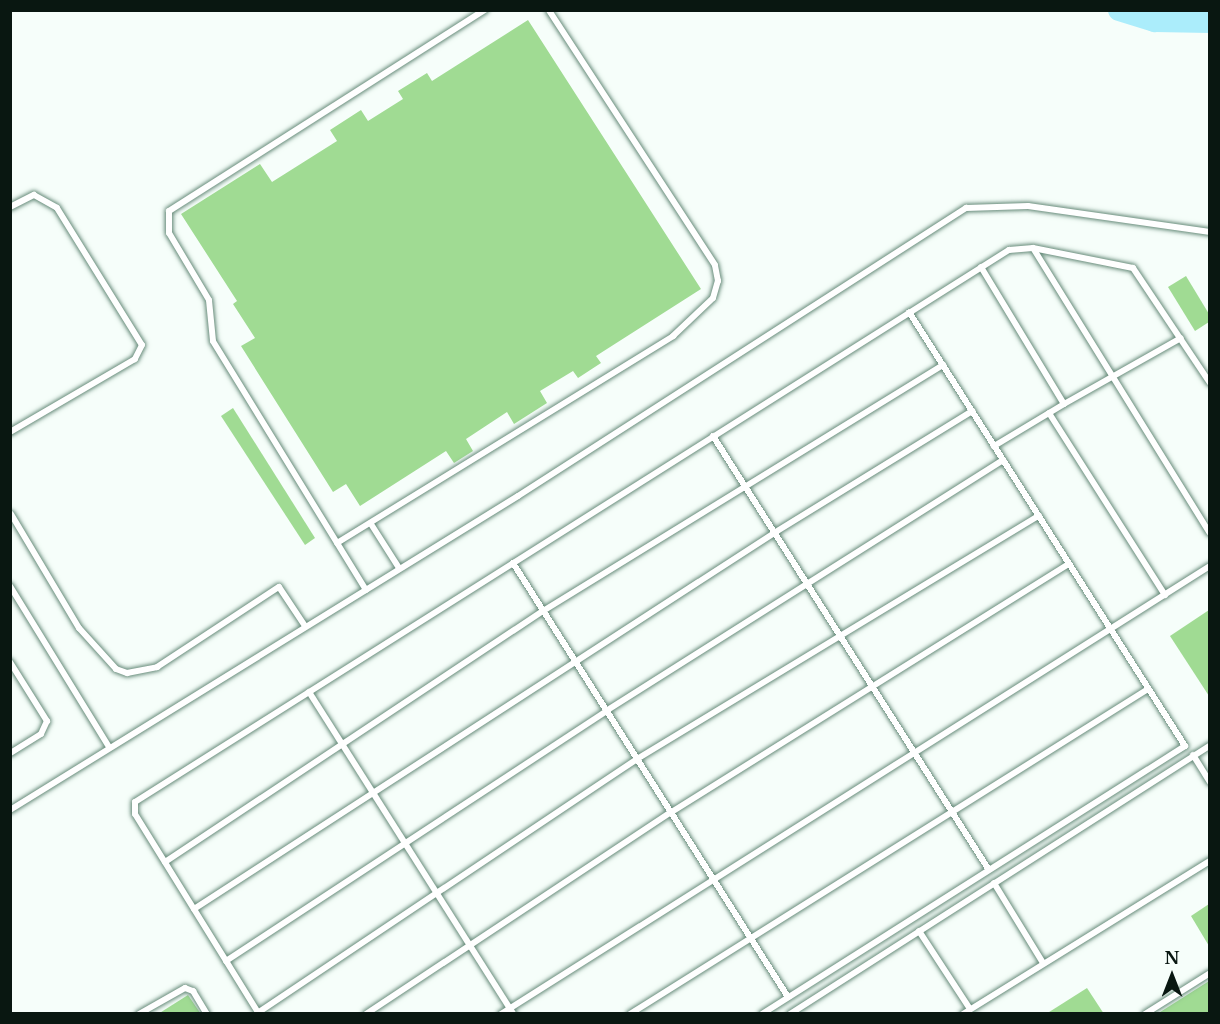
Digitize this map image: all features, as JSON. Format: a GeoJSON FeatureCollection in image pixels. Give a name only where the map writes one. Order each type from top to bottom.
{"type":"FeatureCollection","features":[{"type":"Feature","properties":{"kind":"lane"},"geometry":{"type":"LineString","coordinates":[[366,590],[213,341],[209,300],[169,232],[169,212],[485,10]]}},
{"type":"Feature","properties":{"kind":"lane"},"geometry":{"type":"LineString","coordinates":[[337,543],[673,336],[713,298],[718,281],[715,265],[549,10]]}},
{"type":"Feature","properties":{"kind":"lane"},"geometry":{"type":"LineString","coordinates":[[10,207],[34,195],[57,208],[138,335],[142,351],[97,384],[10,432]]}},
{"type":"Feature","properties":{"kind":"lane"},"geometry":{"type":"LineString","coordinates":[[10,810],[366,590],[966,208],[1028,206],[1209,232]]}},
{"type":"Feature","properties":{"kind":"lane"},"geometry":{"type":"LineString","coordinates":[[1033,248],[1116,375],[1209,533]]}},
{"type":"Feature","properties":{"kind":"lane"},"geometry":{"type":"LineString","coordinates":[[1039,516],[637,759],[438,896],[259,1013],[135,814],[135,802],[1009,250],[1033,248],[1133,268],[1209,383]]}},
{"type":"Feature","properties":{"kind":"lane"},"geometry":{"type":"LineString","coordinates":[[981,267],[1064,404]]}},
{"type":"Feature","properties":{"kind":"lane"},"geometry":{"type":"LineString","coordinates":[[762,1014],[1184,748],[909,312]]}},
{"type":"Feature","properties":{"kind":"lane"},"geometry":{"type":"LineString","coordinates":[[994,446],[1181,338]]}},
{"type":"Feature","properties":{"kind":"lane"},"geometry":{"type":"LineString","coordinates":[[165,862],[343,746],[543,611],[744,485],[943,365]]}},
{"type":"Feature","properties":{"kind":"lane"},"geometry":{"type":"LineString","coordinates":[[194,909],[774,533],[972,411]]}},
{"type":"Feature","properties":{"kind":"lane"},"geometry":{"type":"LineString","coordinates":[[1049,413],[1165,595]]}},
{"type":"Feature","properties":{"kind":"lane"},"geometry":{"type":"LineString","coordinates":[[713,436],[990,870]]}},
{"type":"Feature","properties":{"kind":"lane"},"geometry":{"type":"LineString","coordinates":[[226,960],[606,711],[1003,460]]}},
{"type":"Feature","properties":{"kind":"lane"},"geometry":{"type":"LineString","coordinates":[[11,514],[79,628],[116,669],[128,673],[157,667],[279,587],[305,626]]}},
{"type":"Feature","properties":{"kind":"lane"},"geometry":{"type":"LineString","coordinates":[[371,524],[399,568]]}},
{"type":"Feature","properties":{"kind":"lane"},"geometry":{"type":"LineString","coordinates":[[513,563],[788,998]]}},
{"type":"Feature","properties":{"kind":"lane"},"geometry":{"type":"LineString","coordinates":[[366,1014],[468,944],[670,813],[1069,564]]}},
{"type":"Feature","properties":{"kind":"lane"},"geometry":{"type":"LineString","coordinates":[[501,1014],[511,1011],[713,879],[1111,630],[1209,566]]}},
{"type":"Feature","properties":{"kind":"lane"},"geometry":{"type":"LineString","coordinates":[[10,586],[109,747]]}},
{"type":"Feature","properties":{"kind":"lane"},"geometry":{"type":"LineString","coordinates":[[10,662],[47,721],[42,734],[10,753]]}},
{"type":"Feature","properties":{"kind":"lane"},"geometry":{"type":"LineString","coordinates":[[630,1014],[1148,689]]}},
{"type":"Feature","properties":{"kind":"lane"},"geometry":{"type":"LineString","coordinates":[[309,692],[511,1011]]}},
{"type":"Feature","properties":{"kind":"lane"},"geometry":{"type":"LineString","coordinates":[[790,1014],[1209,745]]}},
{"type":"Feature","properties":{"kind":"lane"},"geometry":{"type":"LineString","coordinates":[[1193,755],[1209,782]]}},
{"type":"Feature","properties":{"kind":"lane"},"geometry":{"type":"LineString","coordinates":[[963,1014],[1209,861]]}},
{"type":"Feature","properties":{"kind":"lane"},"geometry":{"type":"LineString","coordinates":[[994,883],[1043,963]]}},
{"type":"Feature","properties":{"kind":"lane"},"geometry":{"type":"LineString","coordinates":[[919,931],[970,1009]]}},
{"type":"Feature","properties":{"kind":"lane"},"geometry":{"type":"LineString","coordinates":[[1145,1014],[1209,973]]}},
{"type":"Feature","properties":{"kind":"lane"},"geometry":{"type":"LineString","coordinates":[[139,1014],[185,988],[193,991],[207,1014]]}},
{"type":"Feature","properties":{"kind":"building"},"geometry":{"type":"Polygon","coordinates":[[[528,20],[701,289],[596,356],[601,363],[578,378],[573,371],[540,391],[547,403],[514,424],[507,412],[466,439],[473,451],[454,463],[446,451],[360,506],[346,484],[333,492],[241,346],[255,338],[233,304],[237,301],[181,214],[260,164],[272,182],[337,141],[330,130],[361,110],[368,121],[403,99],[398,91],[427,73],[432,81],[528,20]]]}},
{"type":"Feature","properties":{"kind":"building"},"geometry":{"type":"Polygon","coordinates":[[[1186,276],[1209,314],[1209,322],[1195,331],[1168,287],[1186,276]]]}},
{"type":"Feature","properties":{"kind":"building"},"geometry":{"type":"Polygon","coordinates":[[[233,408],[315,538],[305,545],[221,416],[233,408]]]}},
{"type":"Feature","properties":{"kind":"building"},"geometry":{"type":"Polygon","coordinates":[[[1209,610],[1209,696],[1170,636],[1209,610]]]}},
{"type":"Feature","properties":{"kind":"building"},"geometry":{"type":"Polygon","coordinates":[[[1209,904],[1209,946],[1191,916],[1209,904]]]}},
{"type":"Feature","properties":{"kind":"building"},"geometry":{"type":"Polygon","coordinates":[[[1209,981],[1209,1014],[1157,1014],[1209,981]]]}},
{"type":"Feature","properties":{"kind":"building"},"geometry":{"type":"Polygon","coordinates":[[[1087,988],[1104,1014],[1046,1014],[1087,988]]]}},
{"type":"Feature","properties":{"kind":"building"},"geometry":{"type":"Polygon","coordinates":[[[188,995],[201,1014],[158,1014],[188,995]]]}},
{"type":"Feature","properties":{"kind":"waterway"},"geometry":{"type":"LineString","coordinates":[[1119,10],[1155,21],[1210,22]]}}]}
